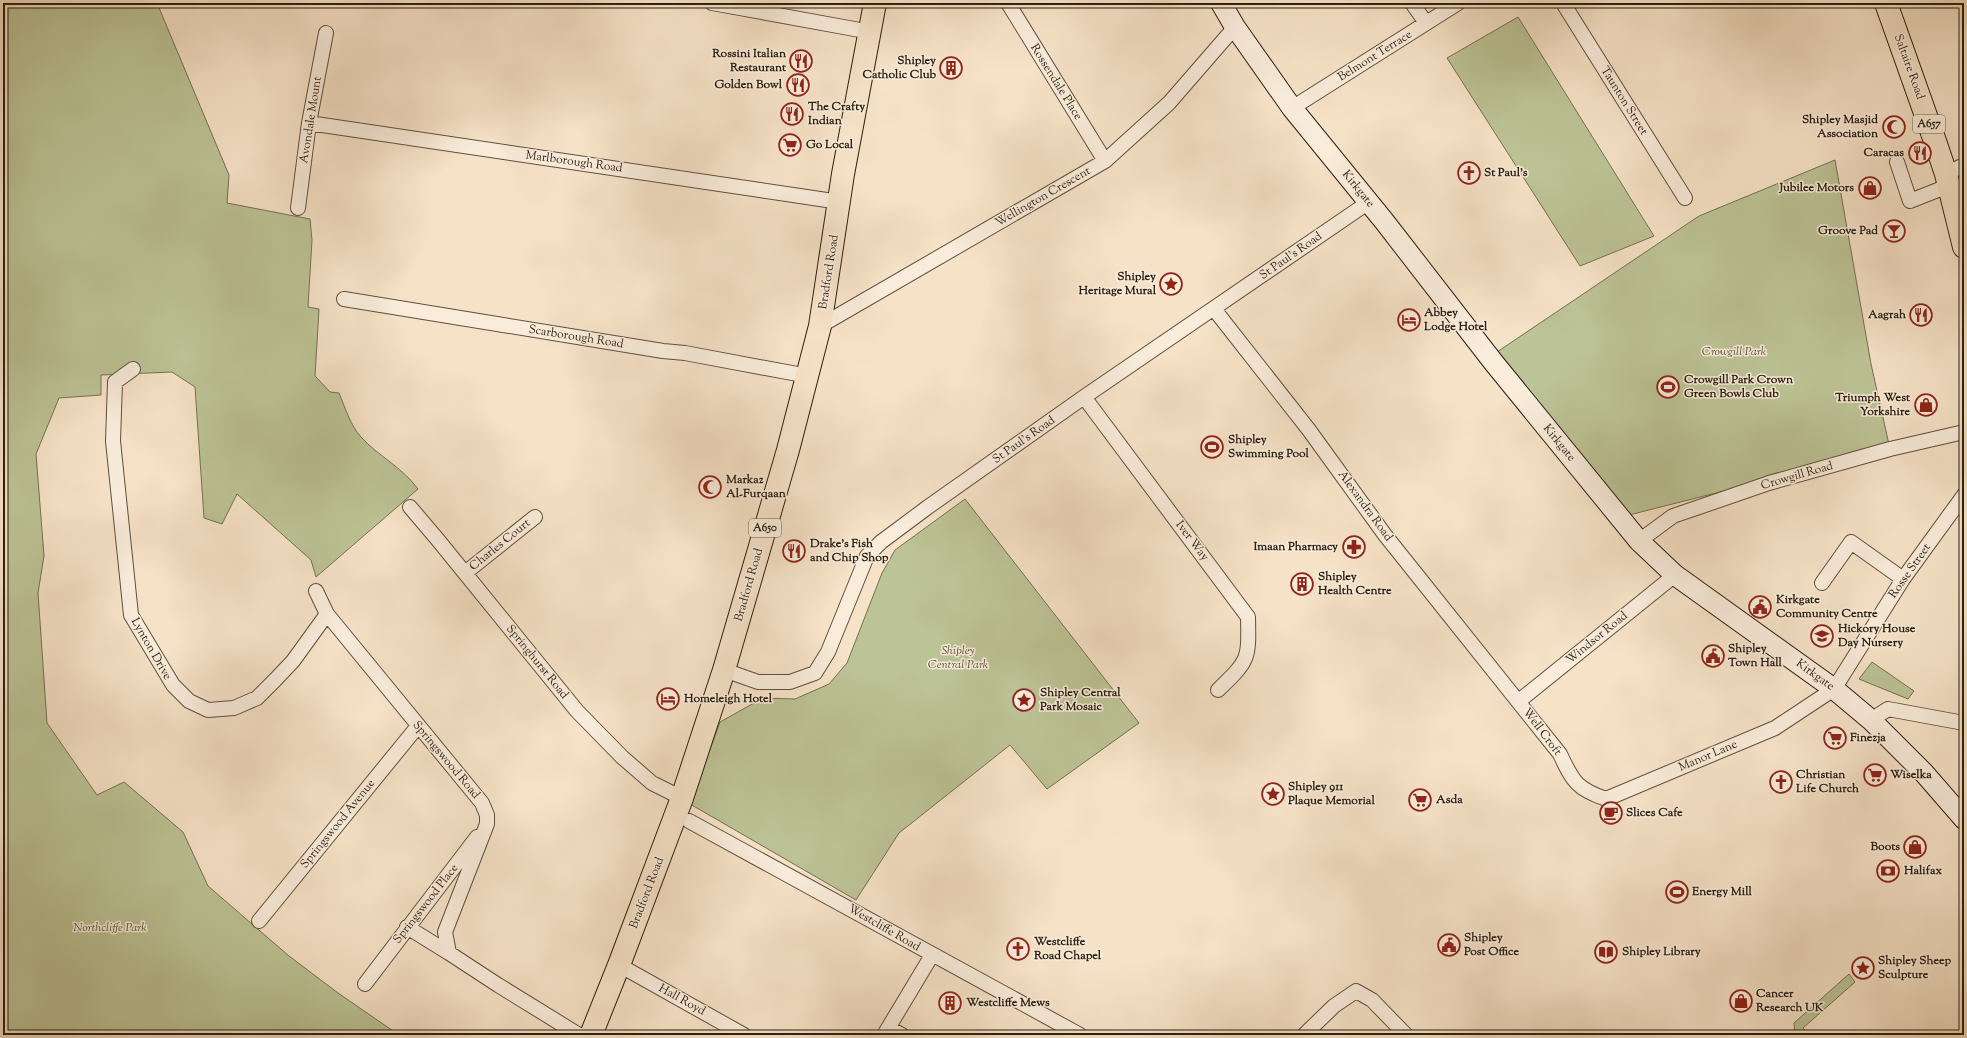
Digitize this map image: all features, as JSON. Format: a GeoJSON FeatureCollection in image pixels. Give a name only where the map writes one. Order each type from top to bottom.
{"type":"FeatureCollection","features":[{"type":"Feature","properties":{"kind":"main road","name":"Bradford Road"},"geometry":{"type":"LineString","coordinates":[[591,1035],[682,798],[724,670],[808,376],[820,326],[840,202],[843,174],[871,32],[875,3]]}},
{"type":"Feature","properties":{"kind":"main road","name":"Saltaire Road"},"geometry":{"type":"LineString","coordinates":[[1886,3],[1953,175],[1964,247]]}},
{"type":"Feature","properties":{"kind":"street"},"geometry":{"type":"LineString","coordinates":[[712,3],[871,32]]}},
{"type":"Feature","properties":{"kind":"street","name":"Rossendale Place"},"geometry":{"type":"LineString","coordinates":[[1008,3],[1105,161]]}},
{"type":"Feature","properties":{"kind":"street","name":"Kirkgate"},"geometry":{"type":"LineString","coordinates":[[1221,3],[1235,27],[1292,108],[1369,202],[1494,363],[1639,541],[1675,575],[1834,689],[1871,720],[1924,773],[1964,819]]}},
{"type":"Feature","properties":{"kind":"street"},"geometry":{"type":"LineString","coordinates":[[1412,3],[1426,23]]}},
{"type":"Feature","properties":{"kind":"street","name":"Belmont Terrace"},"geometry":{"type":"LineString","coordinates":[[1292,108],[1458,3]]}},
{"type":"Feature","properties":{"kind":"street","name":"Taunton Street"},"geometry":{"type":"LineString","coordinates":[[1563,3],[1685,198]]}},
{"type":"Feature","properties":{"kind":"street","name":"Wellington Crescent"},"geometry":{"type":"LineString","coordinates":[[820,326],[1105,161],[1169,103],[1235,27]]}},
{"type":"Feature","properties":{"kind":"street","name":"Avondale Mount"},"geometry":{"type":"LineString","coordinates":[[298,208],[309,123],[326,34]]}},
{"type":"Feature","properties":{"kind":"street","name":"Marlborough Road"},"geometry":{"type":"LineString","coordinates":[[309,123],[840,202]]}},
{"type":"Feature","properties":{"kind":"street"},"geometry":{"type":"LineString","coordinates":[[1897,162],[1910,200],[1953,175]]}},
{"type":"Feature","properties":{"kind":"street","name":"St Paul's Road"},"geometry":{"type":"LineString","coordinates":[[724,670],[758,682],[790,682],[815,673],[828,652],[867,556],[881,542],[1084,397],[1369,202]]}},
{"type":"Feature","properties":{"kind":"street","name":"Scarborough Road"},"geometry":{"type":"LineString","coordinates":[[344,299],[663,351],[686,353],[808,376]]}},
{"type":"Feature","properties":{"kind":"street","name":"Alexandra Road"},"geometry":{"type":"LineString","coordinates":[[1214,309],[1309,430],[1385,534],[1519,701]]}},
{"type":"Feature","properties":{"kind":"street","name":"Lynton Drive"},"geometry":{"type":"LineString","coordinates":[[133,369],[115,382],[113,441],[131,615],[173,685],[189,701],[208,710],[234,708],[257,698],[293,661],[327,614]]}},
{"type":"Feature","properties":{"kind":"street","name":"Iver Way"},"geometry":{"type":"LineString","coordinates":[[1084,397],[1228,587],[1248,617],[1249,650],[1245,661],[1218,690]]}},
{"type":"Feature","properties":{"kind":"street","name":"Crowgill Road"},"geometry":{"type":"LineString","coordinates":[[1639,541],[1672,516],[1769,483],[1890,449],[1964,432]]}},
{"type":"Feature","properties":{"kind":"street","name":"Rosse Street"},"geometry":{"type":"LineString","coordinates":[[1834,689],[1903,579],[1964,495]]}},
{"type":"Feature","properties":{"kind":"street","name":"Springhurst Road"},"geometry":{"type":"LineString","coordinates":[[410,507],[556,686],[596,731],[622,757],[652,783],[682,798]]}},
{"type":"Feature","properties":{"kind":"street","name":"Charles Court"},"geometry":{"type":"LineString","coordinates":[[465,573],[536,517]]}},
{"type":"Feature","properties":{"kind":"street"},"geometry":{"type":"LineString","coordinates":[[1822,582],[1851,542],[1903,579]]}},
{"type":"Feature","properties":{"kind":"street","name":"Windsor Road"},"geometry":{"type":"LineString","coordinates":[[1519,701],[1675,575]]}},
{"type":"Feature","properties":{"kind":"street","name":"Springswood Road"},"geometry":{"type":"LineString","coordinates":[[316,591],[327,614],[482,803],[487,815],[487,824]]}},
{"type":"Feature","properties":{"kind":"street","name":"Manor Lane"},"geometry":{"type":"LineString","coordinates":[[1576,784],[1589,793],[1606,799],[1775,728],[1834,689]]}},
{"type":"Feature","properties":{"kind":"street","name":"Well Croft"},"geometry":{"type":"LineString","coordinates":[[1519,701],[1560,754],[1576,784]]}},
{"type":"Feature","properties":{"kind":"street"},"geometry":{"type":"LineString","coordinates":[[1871,720],[1888,708],[1964,723]]}},
{"type":"Feature","properties":{"kind":"street","name":"Springswood Avenue"},"geometry":{"type":"LineString","coordinates":[[259,921],[418,726]]}},
{"type":"Feature","properties":{"kind":"street","name":"Westcliffe Road"},"geometry":{"type":"LineString","coordinates":[[689,821],[1080,1035]]}},
{"type":"Feature","properties":{"kind":"street"},"geometry":{"type":"LineString","coordinates":[[449,953],[445,932],[487,824]]}},
{"type":"Feature","properties":{"kind":"street","name":"Springswood Place"},"geometry":{"type":"LineString","coordinates":[[365,984],[487,824]]}},
{"type":"Feature","properties":{"kind":"street"},"geometry":{"type":"LineString","coordinates":[[407,927],[579,1035]]}},
{"type":"Feature","properties":{"kind":"street"},"geometry":{"type":"LineString","coordinates":[[902,1035],[886,1031],[932,955]]}},
{"type":"Feature","properties":{"kind":"street","name":"Hall Royd"},"geometry":{"type":"LineString","coordinates":[[619,965],[744,1035]]}},
{"type":"Feature","properties":{"kind":"street"},"geometry":{"type":"LineString","coordinates":[[1304,1035],[1334,1006],[1356,991],[1372,1000],[1406,1035]]}},
{"type":"Feature","properties":{"kind":"green space","name":"Northcliffe Park"},"geometry":{"type":"Polygon","coordinates":[[[3,3],[157,3],[229,175],[227,203],[310,219],[312,240],[308,307],[319,309],[315,376],[330,392],[339,393],[351,421],[361,437],[405,474],[418,489],[316,577],[311,560],[237,494],[222,524],[204,518],[195,387],[172,372],[101,375],[101,395],[59,398],[36,454],[44,556],[38,593],[47,723],[97,795],[124,782],[183,832],[208,886],[289,956],[338,993],[399,1035],[3,1035],[3,3]]]}},
{"type":"Feature","properties":{"kind":"green space"},"geometry":{"type":"Polygon","coordinates":[[[1518,17],[1654,236],[1580,266],[1447,58],[1518,17]]]}},
{"type":"Feature","properties":{"kind":"green space","name":"Crowgill Park"},"geometry":{"type":"Polygon","coordinates":[[[1835,160],[1871,364],[1890,449],[1629,515],[1497,352],[1699,216],[1835,160]]]}},
{"type":"Feature","properties":{"kind":"green space","name":"Shipley Central Park"},"geometry":{"type":"Polygon","coordinates":[[[965,499],[1139,723],[1047,789],[1010,745],[899,833],[856,900],[690,804],[720,722],[763,698],[795,699],[829,684],[847,663],[882,573],[895,550],[965,499]]]}},
{"type":"Feature","properties":{"kind":"green space"},"geometry":{"type":"Polygon","coordinates":[[[1872,662],[1914,691],[1908,699],[1859,679],[1872,662]]]}},
{"type":"Feature","properties":{"kind":"green space"},"geometry":{"type":"Polygon","coordinates":[[[1849,974],[1855,982],[1803,1028],[1809,1035],[1795,1035],[1794,1023],[1849,974]]]}},
{"type":"Feature","properties":{"kind":"place","name":"Rossini Italian Restaurant"},"geometry":{"type":"Point","coordinates":[801,61]}},
{"type":"Feature","properties":{"kind":"place","name":"Shipley Catholic Club"},"geometry":{"type":"Point","coordinates":[951,68]}},
{"type":"Feature","properties":{"kind":"place","name":"Golden Bowl"},"geometry":{"type":"Point","coordinates":[798,85]}},
{"type":"Feature","properties":{"kind":"place","name":"The Crafty Indian"},"geometry":{"type":"Point","coordinates":[792,114]}},
{"type":"Feature","properties":{"kind":"place","name":"Shipley Masjid Association"},"geometry":{"type":"Point","coordinates":[1894,127]}},
{"type":"Feature","properties":{"kind":"place","name":"Go Local"},"geometry":{"type":"Point","coordinates":[790,145]}},
{"type":"Feature","properties":{"kind":"place","name":"Caracas"},"geometry":{"type":"Point","coordinates":[1920,153]}},
{"type":"Feature","properties":{"kind":"place","name":"St Paul's"},"geometry":{"type":"Point","coordinates":[1469,173]}},
{"type":"Feature","properties":{"kind":"place","name":"Jubilee Motors"},"geometry":{"type":"Point","coordinates":[1870,188]}},
{"type":"Feature","properties":{"kind":"place","name":"Groove Pad"},"geometry":{"type":"Point","coordinates":[1894,231]}},
{"type":"Feature","properties":{"kind":"place","name":"Shipley Heritage Mural"},"geometry":{"type":"Point","coordinates":[1171,284]}},
{"type":"Feature","properties":{"kind":"place","name":"Aagrah"},"geometry":{"type":"Point","coordinates":[1921,315]}},
{"type":"Feature","properties":{"kind":"place","name":"Abbey Lodge Hotel"},"geometry":{"type":"Point","coordinates":[1409,320]}},
{"type":"Feature","properties":{"kind":"place","name":"Crowgill Park Crown Green Bowls Club"},"geometry":{"type":"Point","coordinates":[1668,387]}},
{"type":"Feature","properties":{"kind":"place","name":"Triumph West Yorkshire"},"geometry":{"type":"Point","coordinates":[1926,405]}},
{"type":"Feature","properties":{"kind":"place","name":"Shipley Swimming Pool"},"geometry":{"type":"Point","coordinates":[1212,447]}},
{"type":"Feature","properties":{"kind":"place","name":"Markaz Al-Furqaan"},"geometry":{"type":"Point","coordinates":[710,487]}},
{"type":"Feature","properties":{"kind":"place","name":"Imaan Pharmacy"},"geometry":{"type":"Point","coordinates":[1354,547]}},
{"type":"Feature","properties":{"kind":"place","name":"Drake's Fish and Chip Shop"},"geometry":{"type":"Point","coordinates":[794,551]}},
{"type":"Feature","properties":{"kind":"place","name":"Shipley Health Centre"},"geometry":{"type":"Point","coordinates":[1302,584]}},
{"type":"Feature","properties":{"kind":"place","name":"Kirkgate Community Centre"},"geometry":{"type":"Point","coordinates":[1760,607]}},
{"type":"Feature","properties":{"kind":"place","name":"Hickory House Day Nursery"},"geometry":{"type":"Point","coordinates":[1822,636]}},
{"type":"Feature","properties":{"kind":"place","name":"Shipley Town Hall"},"geometry":{"type":"Point","coordinates":[1713,656]}},
{"type":"Feature","properties":{"kind":"place","name":"Homeleigh Hotel"},"geometry":{"type":"Point","coordinates":[668,699]}},
{"type":"Feature","properties":{"kind":"place","name":"Shipley Central Park Mosaic"},"geometry":{"type":"Point","coordinates":[1024,700]}},
{"type":"Feature","properties":{"kind":"place","name":"Finezja"},"geometry":{"type":"Point","coordinates":[1835,738]}},
{"type":"Feature","properties":{"kind":"place","name":"Wiselka"},"geometry":{"type":"Point","coordinates":[1875,775]}},
{"type":"Feature","properties":{"kind":"place","name":"Christian Life Church"},"geometry":{"type":"Point","coordinates":[1781,782]}},
{"type":"Feature","properties":{"kind":"place","name":"Shipley 911 Plaque Memorial"},"geometry":{"type":"Point","coordinates":[1273,794]}},
{"type":"Feature","properties":{"kind":"place","name":"Asda"},"geometry":{"type":"Point","coordinates":[1420,800]}},
{"type":"Feature","properties":{"kind":"place","name":"Slices Cafe"},"geometry":{"type":"Point","coordinates":[1611,813]}},
{"type":"Feature","properties":{"kind":"place","name":"Boots"},"geometry":{"type":"Point","coordinates":[1915,847]}},
{"type":"Feature","properties":{"kind":"place","name":"Halifax"},"geometry":{"type":"Point","coordinates":[1888,871]}},
{"type":"Feature","properties":{"kind":"place","name":"Energy Mill"},"geometry":{"type":"Point","coordinates":[1677,892]}},
{"type":"Feature","properties":{"kind":"place","name":"Shipley Post Office"},"geometry":{"type":"Point","coordinates":[1449,945]}},
{"type":"Feature","properties":{"kind":"place","name":"Westcliffe Road Chapel"},"geometry":{"type":"Point","coordinates":[1018,949]}},
{"type":"Feature","properties":{"kind":"place","name":"Shipley Library"},"geometry":{"type":"Point","coordinates":[1606,952]}},
{"type":"Feature","properties":{"kind":"place","name":"Shipley Sheep Sculpture"},"geometry":{"type":"Point","coordinates":[1863,968]}},
{"type":"Feature","properties":{"kind":"place","name":"Cancer Research UK"},"geometry":{"type":"Point","coordinates":[1741,1001]}},
{"type":"Feature","properties":{"kind":"place","name":"Westcliffe Mews"},"geometry":{"type":"Point","coordinates":[950,1003]}}]}
